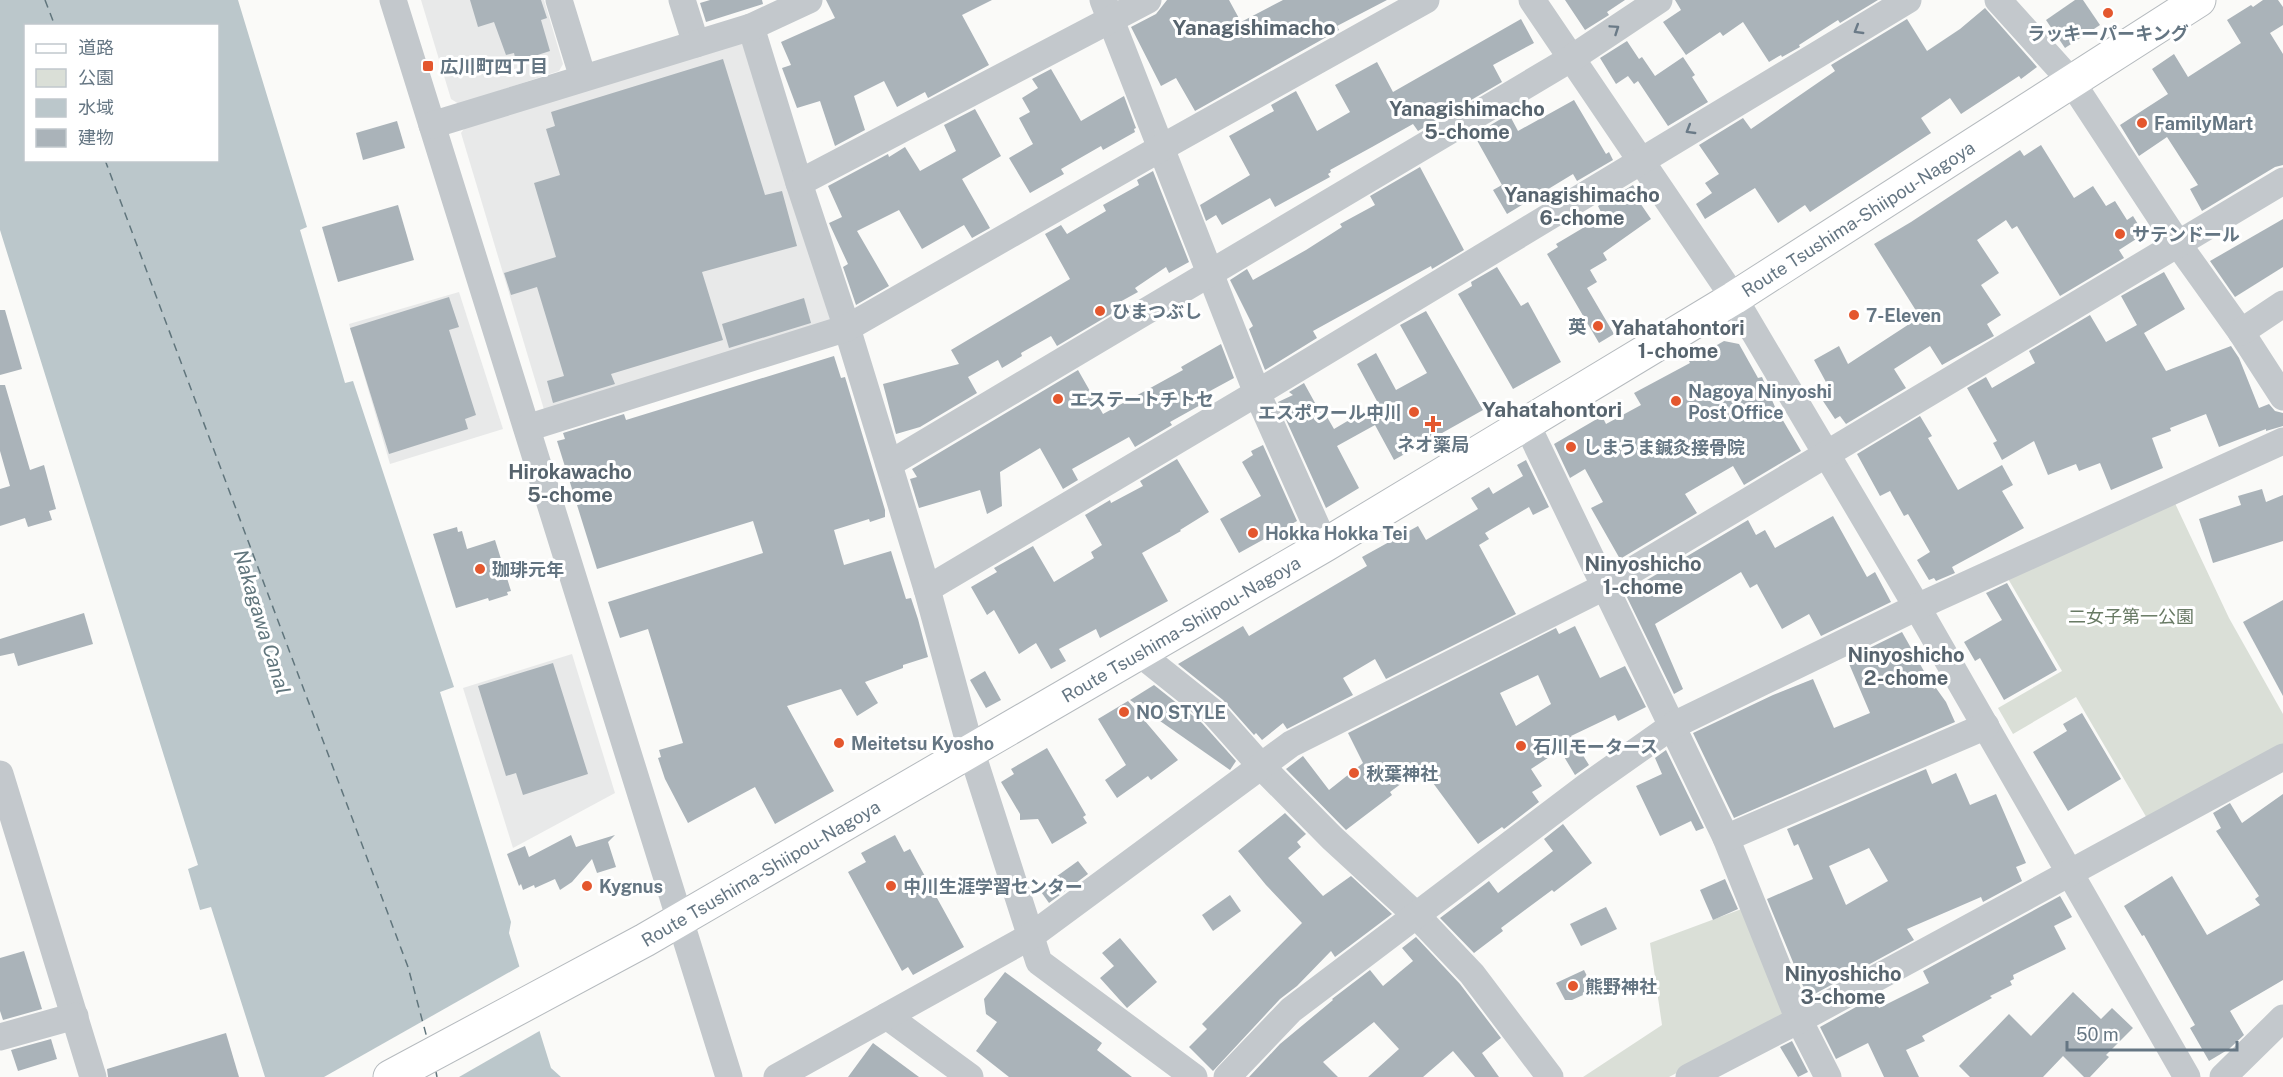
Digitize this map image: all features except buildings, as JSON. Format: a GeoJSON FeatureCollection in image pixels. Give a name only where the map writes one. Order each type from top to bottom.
{"type":"FeatureCollection","features":[{"type":"Feature","properties":{"kind":"main road","name":"Route Tsushima-Shiipou-Nagoya"},"geometry":{"type":"LineString","coordinates":[[390,1077],[645,940],[1325,545],[1734,298],[2199,0]]}},
{"type":"Feature","properties":{"kind":"street"},"geometry":{"type":"LineString","coordinates":[[393,0],[729,1077]]}},
{"type":"Feature","properties":{"kind":"street"},"geometry":{"type":"LineString","coordinates":[[558,0],[583,78]]}},
{"type":"Feature","properties":{"kind":"street"},"geometry":{"type":"LineString","coordinates":[[682,0],[696,44]]}},
{"type":"Feature","properties":{"kind":"street"},"geometry":{"type":"LineString","coordinates":[[432,125],[751,27],[808,0]]}},
{"type":"Feature","properties":{"kind":"street"},"geometry":{"type":"LineString","coordinates":[[799,183],[1108,10],[1148,0]]}},
{"type":"Feature","properties":{"kind":"street"},"geometry":{"type":"LineString","coordinates":[[527,428],[847,328],[1161,148],[1426,0]]}},
{"type":"Feature","properties":{"kind":"street"},"geometry":{"type":"LineString","coordinates":[[1532,0],[1734,298],[1917,607],[2187,1077]]}},
{"type":"Feature","properties":{"kind":"street"},"geometry":{"type":"LineString","coordinates":[[889,464],[1572,58],[1659,0]]}},
{"type":"Feature","properties":{"kind":"street"},"geometry":{"type":"LineString","coordinates":[[927,589],[1257,393],[1908,0]]}},
{"type":"Feature","properties":{"kind":"street"},"geometry":{"type":"LineString","coordinates":[[1998,0],[2071,81],[2178,244],[2241,332],[2283,397]]}},
{"type":"Feature","properties":{"kind":"street"},"geometry":{"type":"LineString","coordinates":[[1108,10],[1257,393],[1325,545]]}},
{"type":"Feature","properties":{"kind":"street"},"geometry":{"type":"LineString","coordinates":[[751,27],[927,589],[970,750],[1040,962],[1194,1077]]}},
{"type":"Feature","properties":{"kind":"street"},"geometry":{"type":"LineString","coordinates":[[777,1077],[1031,936],[1291,744],[1606,586],[2283,181]]}},
{"type":"Feature","properties":{"kind":"street"},"geometry":{"type":"LineString","coordinates":[[2241,332],[2283,304]]}},
{"type":"Feature","properties":{"kind":"street"},"geometry":{"type":"LineString","coordinates":[[1526,423],[1726,838],[1799,1020],[1828,1077]]}},
{"type":"Feature","properties":{"kind":"street"},"geometry":{"type":"LineString","coordinates":[[1227,1077],[1291,1010],[1587,786],[1672,726],[1917,607],[2283,441]]}},
{"type":"Feature","properties":{"kind":"street"},"geometry":{"type":"LineString","coordinates":[[1139,652],[1214,712],[1260,765],[1341,847],[1418,916],[1472,974],[1550,1077]]}},
{"type":"Feature","properties":{"kind":"street"},"geometry":{"type":"LineString","coordinates":[[1726,838],[1986,726]]}},
{"type":"Feature","properties":{"kind":"street"},"geometry":{"type":"LineString","coordinates":[[1689,1077],[1799,1020],[2283,757]]}},
{"type":"Feature","properties":{"kind":"street"},"geometry":{"type":"LineString","coordinates":[[0,774],[93,1077]]}},
{"type":"Feature","properties":{"kind":"street"},"geometry":{"type":"LineString","coordinates":[[0,1038],[75,1016]]}},
{"type":"Feature","properties":{"kind":"street"},"geometry":{"type":"LineString","coordinates":[[887,1016],[970,1077]]}},
{"type":"Feature","properties":{"kind":"street"},"geometry":{"type":"LineString","coordinates":[[2223,1077],[2283,1018]]}},
{"type":"Feature","properties":{"kind":"shaded area"},"geometry":{"type":"Polygon","coordinates":[[[421,0],[544,0],[563,64],[559,71],[459,104],[451,99],[421,0]]]}},
{"type":"Feature","properties":{"kind":"shaded area"},"geometry":{"type":"Polygon","coordinates":[[[742,42],[832,323],[545,413],[461,133],[466,126],[742,42]]]}},
{"type":"Feature","properties":{"kind":"shaded area"},"geometry":{"type":"Polygon","coordinates":[[[459,292],[503,429],[390,464],[349,324],[459,292]]]}},
{"type":"Feature","properties":{"kind":"shaded area"},"geometry":{"type":"Polygon","coordinates":[[[572,654],[615,793],[513,848],[463,688],[572,654]]]}},
{"type":"Feature","properties":{"kind":"green space","name":"二女子第一公園"},"geometry":{"type":"Polygon","coordinates":[[[2173,499],[2229,618],[2283,714],[2283,748],[2148,820],[2076,697],[2013,734],[1998,708],[2062,671],[2007,577],[2173,499]]]}},
{"type":"Feature","properties":{"kind":"green space"},"geometry":{"type":"Polygon","coordinates":[[[1747,907],[1785,1016],[1669,1077],[1583,1077],[1662,1025],[1650,943],[1747,907]]]}},
{"type":"Feature","properties":{"kind":"water","name":"Nakagawa Canal"},"geometry":{"type":"Polygon","coordinates":[[[0,0],[238,0],[307,227],[300,230],[345,383],[353,381],[454,687],[440,692],[511,922],[509,933],[551,1068],[561,1077],[265,1077],[211,907],[200,910],[188,869],[198,865],[0,230],[0,0]]]}},
{"type":"Feature","properties":{"kind":"pier"},"geometry":{"type":"Polygon","coordinates":[[[522,965],[543,1029],[459,1077],[324,1077],[522,965]]]}},
{"type":"Feature","properties":{"kind":"ferry route"},"geometry":{"type":"LineString","coordinates":[[45,0],[54,24]]}},
{"type":"Feature","properties":{"kind":"ferry route"},"geometry":{"type":"LineString","coordinates":[[106,162],[408,967],[427,1038]]}},
{"type":"Feature","properties":{"kind":"ferry route"},"geometry":{"type":"LineString","coordinates":[[436,1072],[437,1077]]}},
{"type":"Feature","properties":{"kind":"place","name":"ラッキーパーキング"},"geometry":{"type":"Point","coordinates":[2108,13]}},
{"type":"Feature","properties":{"kind":"place","name":"広川町四丁目"},"geometry":{"type":"Point","coordinates":[428,66]}},
{"type":"Feature","properties":{"kind":"place","name":"FamilyMart"},"geometry":{"type":"Point","coordinates":[2142,123]}},
{"type":"Feature","properties":{"kind":"place","name":"サテンドール"},"geometry":{"type":"Point","coordinates":[2120,234]}},
{"type":"Feature","properties":{"kind":"place","name":"ひまつぶし"},"geometry":{"type":"Point","coordinates":[1100,311]}},
{"type":"Feature","properties":{"kind":"place","name":"7-Eleven"},"geometry":{"type":"Point","coordinates":[1854,315]}},
{"type":"Feature","properties":{"kind":"place","name":"英"},"geometry":{"type":"Point","coordinates":[1598,326]}},
{"type":"Feature","properties":{"kind":"place","name":"エステートチトセ"},"geometry":{"type":"Point","coordinates":[1058,399]}},
{"type":"Feature","properties":{"kind":"place","name":"Nagoya Ninyoshi Post Office"},"geometry":{"type":"Point","coordinates":[1676,401]}},
{"type":"Feature","properties":{"kind":"place","name":"エスポワール中川"},"geometry":{"type":"Point","coordinates":[1414,412]}},
{"type":"Feature","properties":{"kind":"place","name":"ネオ薬局"},"geometry":{"type":"Point","coordinates":[1433,424]}},
{"type":"Feature","properties":{"kind":"place","name":"しまうま鍼灸接骨院"},"geometry":{"type":"Point","coordinates":[1571,447]}},
{"type":"Feature","properties":{"kind":"place","name":"Hokka Hokka Tei"},"geometry":{"type":"Point","coordinates":[1253,533]}},
{"type":"Feature","properties":{"kind":"place","name":"珈琲元年"},"geometry":{"type":"Point","coordinates":[480,569]}},
{"type":"Feature","properties":{"kind":"place","name":"NO STYLE"},"geometry":{"type":"Point","coordinates":[1124,712]}},
{"type":"Feature","properties":{"kind":"place","name":"Meitetsu Kyosho"},"geometry":{"type":"Point","coordinates":[839,743]}},
{"type":"Feature","properties":{"kind":"place","name":"石川モータース"},"geometry":{"type":"Point","coordinates":[1521,746]}},
{"type":"Feature","properties":{"kind":"place","name":"秋葉神社"},"geometry":{"type":"Point","coordinates":[1354,773]}},
{"type":"Feature","properties":{"kind":"place","name":"Kygnus"},"geometry":{"type":"Point","coordinates":[587,886]}},
{"type":"Feature","properties":{"kind":"place","name":"中川生涯学習センター"},"geometry":{"type":"Point","coordinates":[891,886]}},
{"type":"Feature","properties":{"kind":"place","name":"熊野神社"},"geometry":{"type":"Point","coordinates":[1573,986]}},
{"type":"Feature","properties":{"kind":"district","name":"Yanagishimacho"},"geometry":{"type":"Point","coordinates":[1254,27]}},
{"type":"Feature","properties":{"kind":"district","name":"Yanagishimacho 5-chome"},"geometry":{"type":"Point","coordinates":[1467,120]}},
{"type":"Feature","properties":{"kind":"district","name":"Yanagishimacho 6-chome"},"geometry":{"type":"Point","coordinates":[1582,206]}},
{"type":"Feature","properties":{"kind":"district","name":"Yahatahontori 1-chome"},"geometry":{"type":"Point","coordinates":[1678,340]}},
{"type":"Feature","properties":{"kind":"district","name":"Yahatahontori"},"geometry":{"type":"Point","coordinates":[1552,409]}},
{"type":"Feature","properties":{"kind":"district","name":"Hirokawacho 5-chome"},"geometry":{"type":"Point","coordinates":[570,484]}},
{"type":"Feature","properties":{"kind":"district","name":"Ninyoshicho 1-chome"},"geometry":{"type":"Point","coordinates":[1643,576]}},
{"type":"Feature","properties":{"kind":"district","name":"Ninyoshicho 2-chome"},"geometry":{"type":"Point","coordinates":[1906,666]}},
{"type":"Feature","properties":{"kind":"district","name":"Ninyoshicho 3-chome"},"geometry":{"type":"Point","coordinates":[1843,986]}}]}
